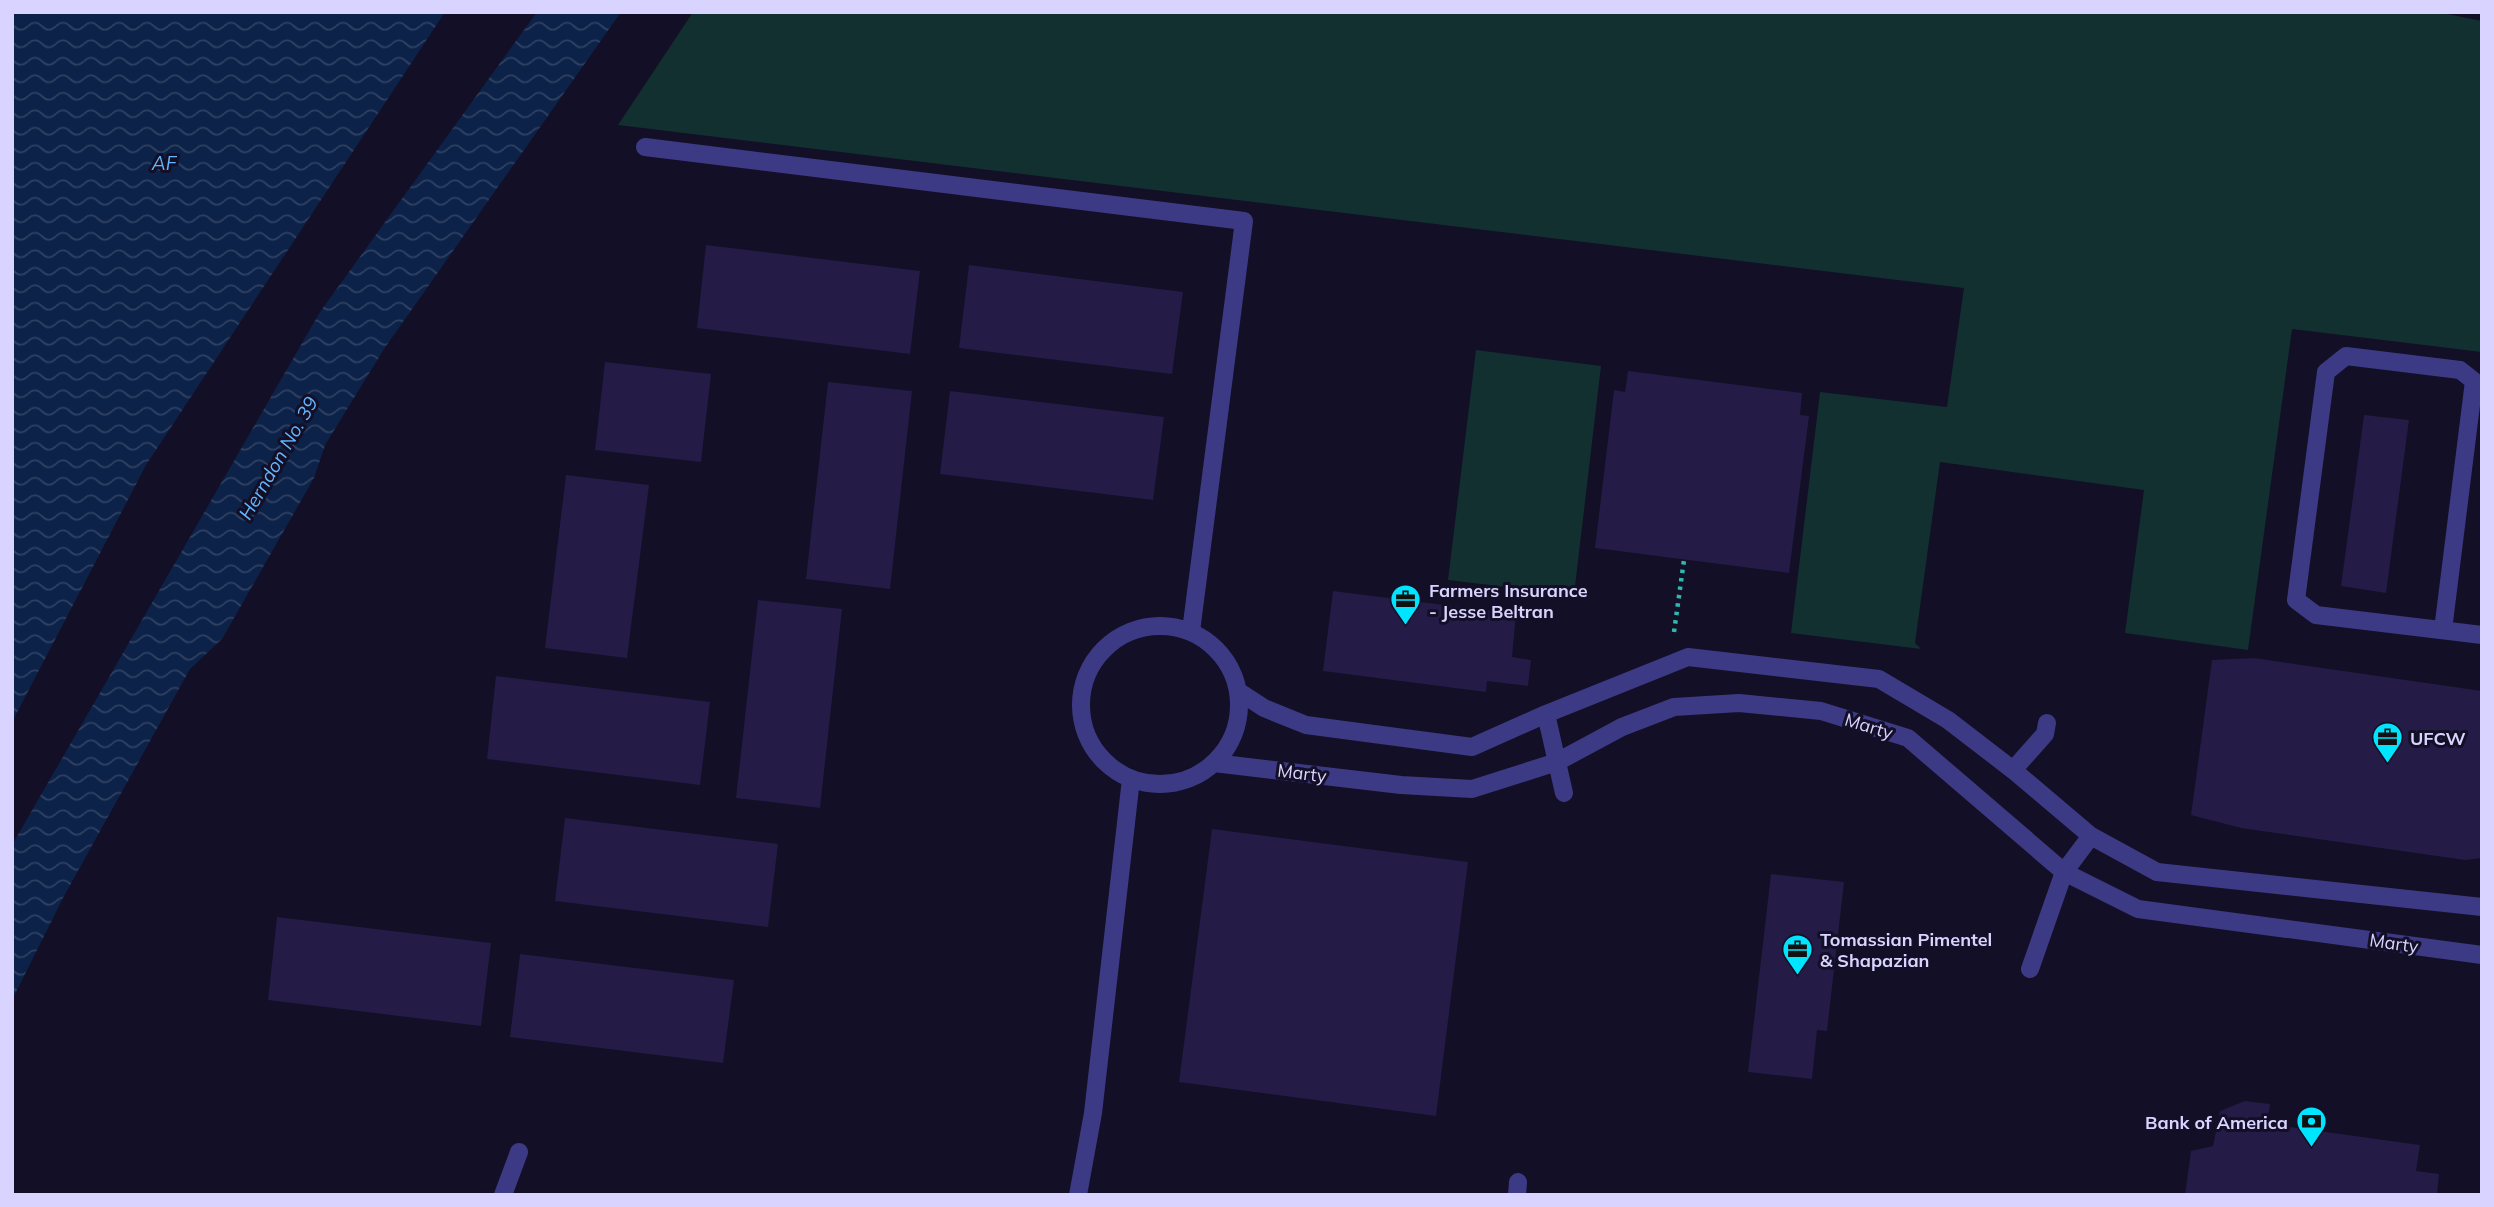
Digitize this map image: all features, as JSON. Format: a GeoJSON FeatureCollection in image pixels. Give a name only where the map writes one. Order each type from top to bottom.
{"type":"FeatureCollection","features":[{"type":"Feature","properties":{"kind":"lane"},"geometry":{"type":"LineString","coordinates":[[645,147],[1244,221],[1191,631]]}},
{"type":"Feature","properties":{"kind":"lane"},"geometry":{"type":"LineString","coordinates":[[2443,630],[2474,381],[2460,370],[2346,356],[2326,372],[2296,600],[2316,615],[2482,635]]}},
{"type":"Feature","properties":{"kind":"lane"},"geometry":{"type":"LineString","coordinates":[[1165,625],[1191,631],[1213,645],[1229,666],[1238,691],[1238,717],[1230,741],[1214,763],[1192,778],[1167,784],[1131,779],[1117,772],[1097,754],[1085,732],[1080,706],[1084,680],[1097,656],[1116,638],[1139,628],[1165,625]]}},
{"type":"Feature","properties":{"kind":"lane"},"geometry":{"type":"LineString","coordinates":[[1238,691],[1264,708],[1306,725],[1472,747],[1546,713],[1688,656],[1879,679],[1948,720],[2013,770],[2091,836],[2157,872],[2482,907]]}},
{"type":"Feature","properties":{"kind":"lane","name":"Marty"},"geometry":{"type":"LineString","coordinates":[[1214,763],[1401,785],[1472,789],[1557,762],[1622,727],[1674,707],[1739,704],[1821,711],[1908,738],[2064,872],[2138,909],[2482,955]]}},
{"type":"Feature","properties":{"kind":"lane"},"geometry":{"type":"LineString","coordinates":[[1546,713],[1564,793]]}},
{"type":"Feature","properties":{"kind":"lane"},"geometry":{"type":"LineString","coordinates":[[2013,770],[2045,734],[2047,723]]}},
{"type":"Feature","properties":{"kind":"lane"},"geometry":{"type":"LineString","coordinates":[[1078,1195],[1093,1114],[1131,779]]}},
{"type":"Feature","properties":{"kind":"lane"},"geometry":{"type":"LineString","coordinates":[[2030,969],[2064,872],[2091,836]]}},
{"type":"Feature","properties":{"kind":"lane"},"geometry":{"type":"LineString","coordinates":[[503,1195],[519,1152]]}},
{"type":"Feature","properties":{"kind":"path"},"geometry":{"type":"LineString","coordinates":[[1670,664],[1684,560]]}},
{"type":"Feature","properties":{"kind":"green space"},"geometry":{"type":"Polygon","coordinates":[[[693,12],[2437,12],[2482,21],[2482,352],[2292,329],[2248,650],[2125,633],[2144,490],[1940,462],[1915,643],[1921,649],[1791,633],[1820,392],[1947,407],[1964,288],[618,125],[693,12]]]}},
{"type":"Feature","properties":{"kind":"green space"},"geometry":{"type":"Polygon","coordinates":[[[1476,350],[1601,366],[1574,595],[1448,580],[1476,350]]]}},
{"type":"Feature","properties":{"kind":"water","name":"AF"},"geometry":{"type":"Polygon","coordinates":[[[12,12],[445,12],[146,465],[12,722],[12,12]]]}},
{"type":"Feature","properties":{"kind":"water","name":"Herndon No. 39"},"geometry":{"type":"Polygon","coordinates":[[[537,12],[621,12],[384,349],[325,445],[314,478],[222,639],[190,669],[64,896],[12,1000],[12,845],[320,312],[537,12]]]}},
{"type":"Feature","properties":{"kind":"building"},"geometry":{"type":"Polygon","coordinates":[[[706,245],[920,271],[910,354],[697,328],[706,245]]]}},
{"type":"Feature","properties":{"kind":"building"},"geometry":{"type":"Polygon","coordinates":[[[969,265],[1183,292],[1172,374],[959,348],[969,265]]]}},
{"type":"Feature","properties":{"kind":"building"},"geometry":{"type":"Polygon","coordinates":[[[605,362],[711,374],[701,462],[595,450],[605,362]]]}},
{"type":"Feature","properties":{"kind":"building"},"geometry":{"type":"Polygon","coordinates":[[[1628,371],[1802,393],[1800,415],[1809,416],[1789,573],[1595,548],[1614,390],[1625,392],[1628,371]]]}},
{"type":"Feature","properties":{"kind":"building"},"geometry":{"type":"Polygon","coordinates":[[[828,382],[912,391],[890,589],[806,579],[828,382]]]}},
{"type":"Feature","properties":{"kind":"building"},"geometry":{"type":"Polygon","coordinates":[[[950,391],[1164,417],[1153,500],[940,474],[950,391]]]}},
{"type":"Feature","properties":{"kind":"building"},"geometry":{"type":"Polygon","coordinates":[[[2364,415],[2409,420],[2386,593],[2341,586],[2364,415]]]}},
{"type":"Feature","properties":{"kind":"building"},"geometry":{"type":"Polygon","coordinates":[[[566,475],[649,485],[627,658],[545,648],[566,475]]]}},
{"type":"Feature","properties":{"kind":"building"},"geometry":{"type":"Polygon","coordinates":[[[1333,591],[1516,614],[1512,657],[1531,660],[1528,686],[1487,681],[1486,692],[1323,671],[1333,591]]]}},
{"type":"Feature","properties":{"kind":"building"},"geometry":{"type":"Polygon","coordinates":[[[758,600],[842,609],[820,808],[736,798],[758,600]]]}},
{"type":"Feature","properties":{"kind":"building"},"geometry":{"type":"Polygon","coordinates":[[[2254,658],[2482,691],[2482,858],[2465,860],[2241,828],[2191,815],[2212,660],[2254,658]]]}},
{"type":"Feature","properties":{"kind":"building"},"geometry":{"type":"Polygon","coordinates":[[[496,676],[710,702],[700,785],[487,759],[496,676]]]}},
{"type":"Feature","properties":{"kind":"building"},"geometry":{"type":"Polygon","coordinates":[[[565,818],[778,844],[768,927],[555,901],[565,818]]]}},
{"type":"Feature","properties":{"kind":"building"},"geometry":{"type":"Polygon","coordinates":[[[1212,829],[1468,862],[1436,1116],[1179,1082],[1212,829]]]}},
{"type":"Feature","properties":{"kind":"building"},"geometry":{"type":"Polygon","coordinates":[[[1771,874],[1844,882],[1827,1031],[1817,1030],[1812,1079],[1748,1072],[1771,874]]]}},
{"type":"Feature","properties":{"kind":"building"},"geometry":{"type":"Polygon","coordinates":[[[277,917],[491,943],[481,1026],[268,1000],[277,917]]]}},
{"type":"Feature","properties":{"kind":"building"},"geometry":{"type":"Polygon","coordinates":[[[520,954],[734,980],[723,1063],[510,1037],[520,954]]]}},
{"type":"Feature","properties":{"kind":"building","name":"Bank of America"},"geometry":{"type":"Polygon","coordinates":[[[2245,1101],[2270,1104],[2267,1124],[2420,1145],[2416,1171],[2439,1174],[2437,1195],[2185,1195],[2191,1151],[2213,1146],[2220,1111],[2245,1101]]]}},
{"type":"Feature","properties":{"kind":"place","name":"Farmers Insurance - Jesse Beltran"},"geometry":{"type":"Point","coordinates":[1406,627]}},
{"type":"Feature","properties":{"kind":"place","name":"UFCW"},"geometry":{"type":"Point","coordinates":[2387,765]}},
{"type":"Feature","properties":{"kind":"place","name":"Tomassian Pimentel & Shapazian"},"geometry":{"type":"Point","coordinates":[1797,976]}},
{"type":"Feature","properties":{"kind":"place","name":"Bank of America"},"geometry":{"type":"Point","coordinates":[2311,1149]}}]}
